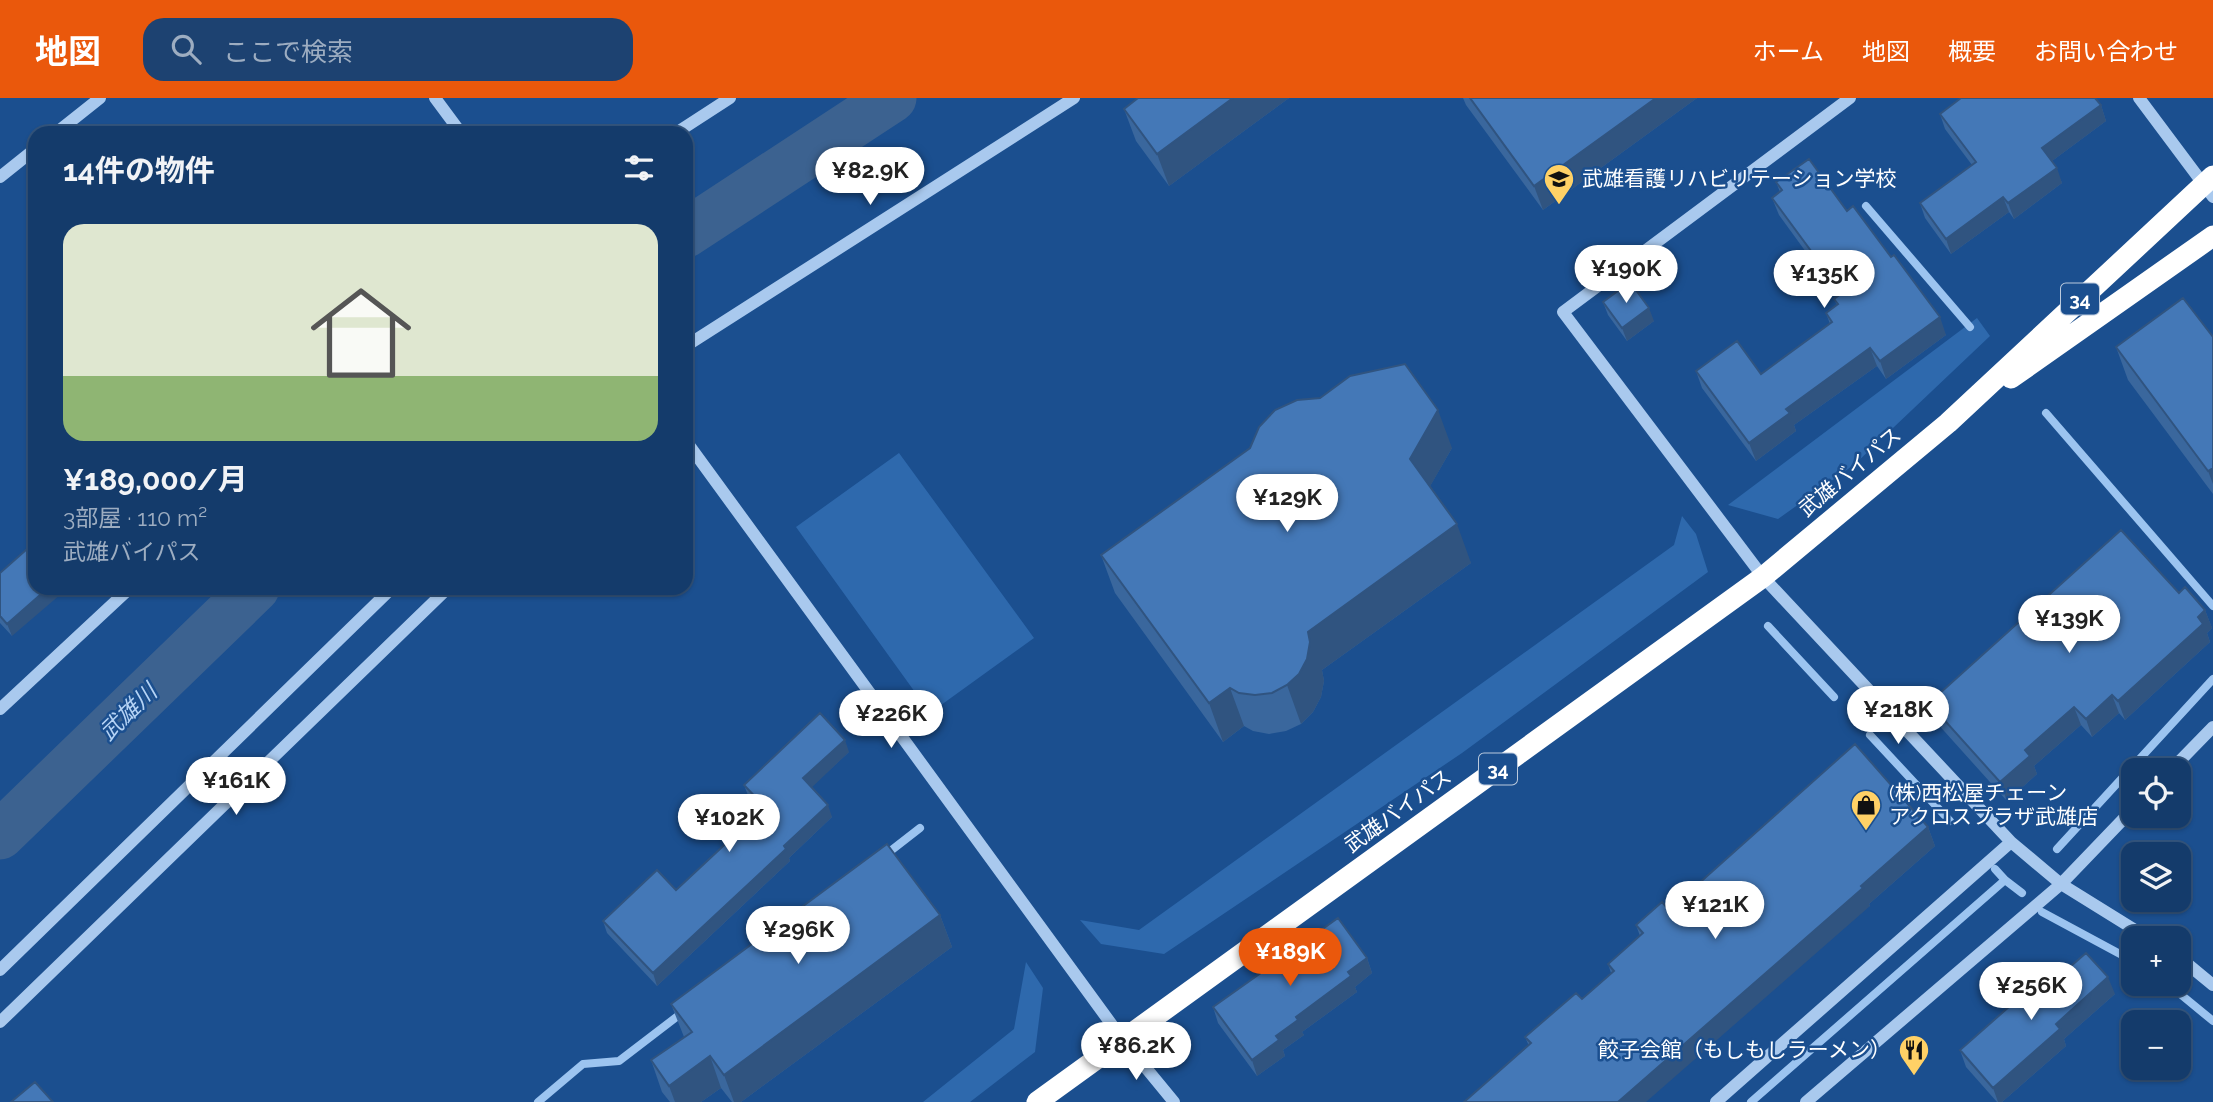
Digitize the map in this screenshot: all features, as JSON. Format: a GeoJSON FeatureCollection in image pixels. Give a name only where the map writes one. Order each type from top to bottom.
{"type":"FeatureCollection","features":[{"type":"Feature","properties":{"kind":"highway","name":"武雄バイパス"},"geometry":{"type":"LineString","coordinates":[[1037,1102],[1763,578],[1948,423],[2210,185]]}},
{"type":"Feature","properties":{"kind":"highway","name":"武雄バイパス"},"geometry":{"type":"LineString","coordinates":[[1948,423],[2213,236]]}},
{"type":"Feature","properties":{"kind":"street"},"geometry":{"type":"LineString","coordinates":[[65,126],[100,98]]}},
{"type":"Feature","properties":{"kind":"street"},"geometry":{"type":"LineString","coordinates":[[435,98],[456,126]]}},
{"type":"Feature","properties":{"kind":"street"},"geometry":{"type":"LineString","coordinates":[[687,126],[730,98]]}},
{"type":"Feature","properties":{"kind":"street"},"geometry":{"type":"LineString","coordinates":[[693,342],[1074,98]]}},
{"type":"Feature","properties":{"kind":"street"},"geometry":{"type":"LineString","coordinates":[[2139,98],[2210,185]]}},
{"type":"Feature","properties":{"kind":"street"},"geometry":{"type":"LineString","coordinates":[[1842,100],[1563,312],[1763,578],[2011,842],[2062,884],[2129,926]]}},
{"type":"Feature","properties":{"kind":"street"},"geometry":{"type":"LineString","coordinates":[[0,177],[28,155]]}},
{"type":"Feature","properties":{"kind":"street"},"geometry":{"type":"LineString","coordinates":[[693,451],[1123,1040],[1174,1102]]}},
{"type":"Feature","properties":{"kind":"street"},"geometry":{"type":"LineString","coordinates":[[0,709],[122,595]]}},
{"type":"Feature","properties":{"kind":"street"},"geometry":{"type":"LineString","coordinates":[[0,970],[385,595]]}},
{"type":"Feature","properties":{"kind":"street"},"geometry":{"type":"LineString","coordinates":[[0,1022],[441,595]]}},
{"type":"Feature","properties":{"kind":"street"},"geometry":{"type":"LineString","coordinates":[[2183,758],[2213,727]]}},
{"type":"Feature","properties":{"kind":"street"},"geometry":{"type":"LineString","coordinates":[[1806,1102],[2062,884],[2121,823]]}},
{"type":"Feature","properties":{"kind":"street"},"geometry":{"type":"LineString","coordinates":[[1716,1102],[2011,842]]}},
{"type":"Feature","properties":{"kind":"street"},"geometry":{"type":"LineString","coordinates":[[2191,967],[2213,985]]}},
{"type":"Feature","properties":{"kind":"shaded area"},"geometry":{"type":"Polygon","coordinates":[[[1977,318],[1990,336],[1855,464],[1778,519],[1728,505],[1977,318]]]}},
{"type":"Feature","properties":{"kind":"shaded area"},"geometry":{"type":"Polygon","coordinates":[[[899,453],[1034,638],[930,713],[796,527],[899,453]]]}},
{"type":"Feature","properties":{"kind":"shaded area"},"geometry":{"type":"Polygon","coordinates":[[[1682,516],[1696,534],[1708,572],[1462,753],[1164,954],[1101,944],[1080,920],[1139,930],[1674,545],[1682,516]]]}},
{"type":"Feature","properties":{"kind":"shaded area"},"geometry":{"type":"Polygon","coordinates":[[[1026,962],[1043,988],[1035,1052],[970,1102],[923,1102],[1014,1029],[1026,962]]]}},
{"type":"Feature","properties":{"kind":"building"},"geometry":{"type":"Polygon","coordinates":[[[1138,98],[1233,98],[1157,154],[1124,109],[1138,98]]]}},
{"type":"Feature","properties":{"kind":"building"},"geometry":{"type":"Polygon","coordinates":[[[1470,98],[1656,98],[1534,186],[1470,98]]]}},
{"type":"Feature","properties":{"kind":"building"},"geometry":{"type":"Polygon","coordinates":[[[1961,98],[2095,98],[2101,105],[2042,148],[2057,168],[2008,203],[2003,197],[1946,239],[1920,203],[1976,162],[1940,114],[1961,98]]]}},
{"type":"Feature","properties":{"kind":"building"},"geometry":{"type":"Polygon","coordinates":[[[1809,159],[1847,211],[1853,206],[1891,257],[1894,255],[1940,317],[1880,361],[1870,348],[1786,409],[1790,413],[1749,443],[1696,371],[1737,341],[1761,374],[1832,322],[1826,313],[1838,304],[1834,299],[1842,293],[1772,198],[1782,190],[1776,182],[1809,159]]]}},
{"type":"Feature","properties":{"kind":"building"},"geometry":{"type":"Polygon","coordinates":[[[1630,282],[1649,308],[1622,328],[1603,302],[1630,282]]]}},
{"type":"Feature","properties":{"kind":"building"},"geometry":{"type":"Polygon","coordinates":[[[2183,298],[2213,337],[2213,468],[2208,471],[2116,347],[2183,298]]]}},
{"type":"Feature","properties":{"kind":"building"},"geometry":{"type":"Polygon","coordinates":[[[1405,364],[1438,410],[1410,459],[1457,524],[1308,632],[1310,642],[1307,659],[1299,674],[1287,685],[1272,693],[1255,695],[1239,693],[1230,688],[1209,703],[1101,555],[1250,448],[1259,427],[1275,410],[1297,400],[1320,398],[1350,376],[1405,364]]]}},
{"type":"Feature","properties":{"kind":"building"},"geometry":{"type":"Polygon","coordinates":[[[2121,530],[2179,593],[2185,587],[2205,610],[2198,617],[2203,624],[2118,701],[2112,695],[2086,719],[2074,707],[2025,750],[2030,756],[2000,782],[1929,703],[2121,530]]]}},
{"type":"Feature","properties":{"kind":"building"},"geometry":{"type":"Polygon","coordinates":[[[28,548],[28,595],[40,595],[7,624],[0,616],[0,573],[28,548]]]}},
{"type":"Feature","properties":{"kind":"building"},"geometry":{"type":"Polygon","coordinates":[[[820,713],[845,740],[803,778],[828,805],[784,846],[786,849],[653,973],[603,921],[657,870],[676,890],[765,807],[744,785],[820,713]]]}},
{"type":"Feature","properties":{"kind":"building"},"geometry":{"type":"Polygon","coordinates":[[[1855,744],[1928,827],[1861,886],[1863,888],[1618,1102],[1464,1102],[1531,1043],[1525,1037],[1576,993],[1582,999],[1614,971],[1608,964],[1643,933],[1636,925],[1662,902],[1669,910],[1855,744]]]}},
{"type":"Feature","properties":{"kind":"building"},"geometry":{"type":"Polygon","coordinates":[[[887,844],[940,915],[724,1075],[710,1056],[669,1086],[651,1060],[692,1032],[671,1004],[887,844]]]}},
{"type":"Feature","properties":{"kind":"building"},"geometry":{"type":"Polygon","coordinates":[[[1338,918],[1367,958],[1348,972],[1351,976],[1296,1017],[1298,1020],[1276,1036],[1279,1040],[1252,1060],[1213,1007],[1338,918]]]}},
{"type":"Feature","properties":{"kind":"building"},"geometry":{"type":"Polygon","coordinates":[[[2086,953],[2108,977],[2056,1024],[2060,1029],[1993,1088],[1960,1050],[2027,991],[2033,999],[2086,953]]]}},
{"type":"Feature","properties":{"kind":"building"},"geometry":{"type":"Polygon","coordinates":[[[35,1082],[53,1102],[11,1102],[35,1082]]]}},
{"type":"Feature","properties":{"kind":"waterway","name":"武雄川"},"geometry":{"type":"LineString","coordinates":[[693,228],[892,98]]}},
{"type":"Feature","properties":{"kind":"waterway"},"geometry":{"type":"LineString","coordinates":[[1866,206],[1970,327]]}},
{"type":"Feature","properties":{"kind":"waterway"},"geometry":{"type":"LineString","coordinates":[[2046,413],[2213,606]]}},
{"type":"Feature","properties":{"kind":"waterway","name":"武雄川"},"geometry":{"type":"LineString","coordinates":[[0,835],[248,595]]}},
{"type":"Feature","properties":{"kind":"waterway"},"geometry":{"type":"LineString","coordinates":[[1768,626],[1834,697]]}},
{"type":"Feature","properties":{"kind":"waterway"},"geometry":{"type":"LineString","coordinates":[[2057,849],[2213,679]]}},
{"type":"Feature","properties":{"kind":"waterway"},"geometry":{"type":"LineString","coordinates":[[1870,735],[1950,821]]}},
{"type":"Feature","properties":{"kind":"waterway"},"geometry":{"type":"LineString","coordinates":[[884,856],[920,828]]}},
{"type":"Feature","properties":{"kind":"waterway"},"geometry":{"type":"LineString","coordinates":[[1995,869],[2005,880]]}},
{"type":"Feature","properties":{"kind":"waterway"},"geometry":{"type":"LineString","coordinates":[[1751,1102],[2005,880],[2022,893]]}},
{"type":"Feature","properties":{"kind":"waterway"},"geometry":{"type":"LineString","coordinates":[[2042,912],[2121,955]]}},
{"type":"Feature","properties":{"kind":"waterway"},"geometry":{"type":"LineString","coordinates":[[2183,996],[2213,1021]]}},
{"type":"Feature","properties":{"kind":"waterway"},"geometry":{"type":"LineString","coordinates":[[538,1102],[583,1064],[619,1061],[683,1012]]}},
{"type":"Feature","properties":{"kind":"place","name":"武雄看護リハビリテーション学校"},"geometry":{"type":"Point","coordinates":[1559,206]}},
{"type":"Feature","properties":{"kind":"place","name":"(株)西松屋チェーン アクロスプラザ武雄店"},"geometry":{"type":"Point","coordinates":[1866,832]}},
{"type":"Feature","properties":{"kind":"place","name":"餃子会館（もしもしラーメン）"},"geometry":{"type":"Point","coordinates":[1914,1077]}}]}
